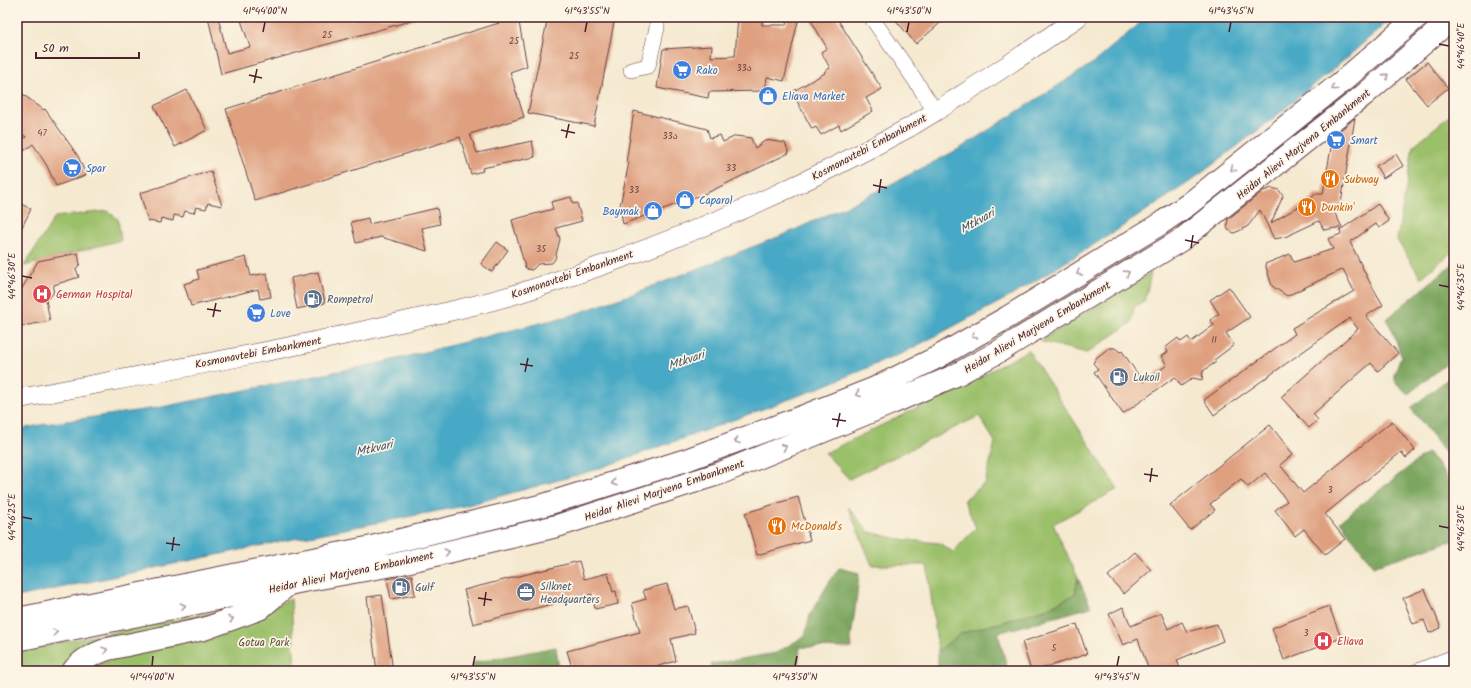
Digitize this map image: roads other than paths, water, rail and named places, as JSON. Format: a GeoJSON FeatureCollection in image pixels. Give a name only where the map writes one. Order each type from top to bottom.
{"type":"FeatureCollection","features":[{"type":"Feature","properties":{"kind":"highway","name":"Heidar Alievi Marjvena Embankment"},"geometry":{"type":"LineString","coordinates":[[17,619],[372,547],[544,505],[686,460],[873,389],[936,358],[1008,317],[1160,224],[1189,204],[1344,80],[1417,17]]}},
{"type":"Feature","properties":{"kind":"highway","name":"Heidar Alievi Marjvena Embankment"},"geometry":{"type":"LineString","coordinates":[[17,640],[303,581],[393,565],[557,526],[721,473],[956,375],[998,352],[1187,236],[1364,95],[1454,17]]}},
{"type":"Feature","properties":{"kind":"highway"},"geometry":{"type":"LineString","coordinates":[[73,671],[84,659],[96,653],[108,649],[204,629],[259,609],[289,584]]}},
{"type":"Feature","properties":{"kind":"main road","name":"Kosmonavtebi Embankment"},"geometry":{"type":"LineString","coordinates":[[17,399],[361,332],[525,292],[614,261],[727,217],[815,176],[912,125],[974,87],[1078,17]]}},
{"type":"Feature","properties":{"kind":"street"},"geometry":{"type":"LineString","coordinates":[[630,70],[648,66],[657,28],[657,17]]}},
{"type":"Feature","properties":{"kind":"street"},"geometry":{"type":"LineString","coordinates":[[871,17],[935,112]]}},
{"type":"Feature","properties":{"kind":"street"},"geometry":{"type":"LineString","coordinates":[[1418,671],[1454,657]]}},
{"type":"Feature","properties":{"kind":"water","name":"Mtkvari"},"geometry":{"type":"Polygon","coordinates":[[[1147,17],[1393,17],[1335,68],[1261,128],[1191,181],[1111,234],[1011,296],[903,353],[814,390],[595,470],[464,506],[283,541],[17,597],[17,430],[45,424],[157,408],[385,362],[572,315],[638,292],[788,233],[866,197],[959,149],[1093,63],[1147,17]]]}},
{"type":"Feature","properties":{"kind":"place","name":"Rako"},"geometry":{"type":"Point","coordinates":[682,70]}},
{"type":"Feature","properties":{"kind":"place","name":"Eliava Market"},"geometry":{"type":"Point","coordinates":[768,96]}},
{"type":"Feature","properties":{"kind":"place","name":"Smart"},"geometry":{"type":"Point","coordinates":[1336,140]}},
{"type":"Feature","properties":{"kind":"place","name":"Spar"},"geometry":{"type":"Point","coordinates":[72,168]}},
{"type":"Feature","properties":{"kind":"place","name":"Subway"},"geometry":{"type":"Point","coordinates":[1330,179]}},
{"type":"Feature","properties":{"kind":"place","name":"Caparol"},"geometry":{"type":"Point","coordinates":[685,200]}},
{"type":"Feature","properties":{"kind":"place","name":"Dunkin'"},"geometry":{"type":"Point","coordinates":[1307,207]}},
{"type":"Feature","properties":{"kind":"place","name":"Baymak"},"geometry":{"type":"Point","coordinates":[653,211]}},
{"type":"Feature","properties":{"kind":"place","name":"German Hospital"},"geometry":{"type":"Point","coordinates":[42,294]}},
{"type":"Feature","properties":{"kind":"place","name":"Rompetrol"},"geometry":{"type":"Point","coordinates":[313,299]}},
{"type":"Feature","properties":{"kind":"place","name":"Love"},"geometry":{"type":"Point","coordinates":[256,313]}},
{"type":"Feature","properties":{"kind":"place","name":"Lukoil"},"geometry":{"type":"Point","coordinates":[1119,377]}},
{"type":"Feature","properties":{"kind":"place","name":"McDonald's"},"geometry":{"type":"Point","coordinates":[777,526]}},
{"type":"Feature","properties":{"kind":"place","name":"Gulf"},"geometry":{"type":"Point","coordinates":[401,587]}},
{"type":"Feature","properties":{"kind":"place","name":"Silknet Headquarters"},"geometry":{"type":"Point","coordinates":[526,592]}},
{"type":"Feature","properties":{"kind":"place","name":"Eliava"},"geometry":{"type":"Point","coordinates":[1323,641]}},
{"type":"Feature","properties":{"kind":"park label","name":"Gotua Park"},"geometry":{"type":"Point","coordinates":[264,642]}}]}
